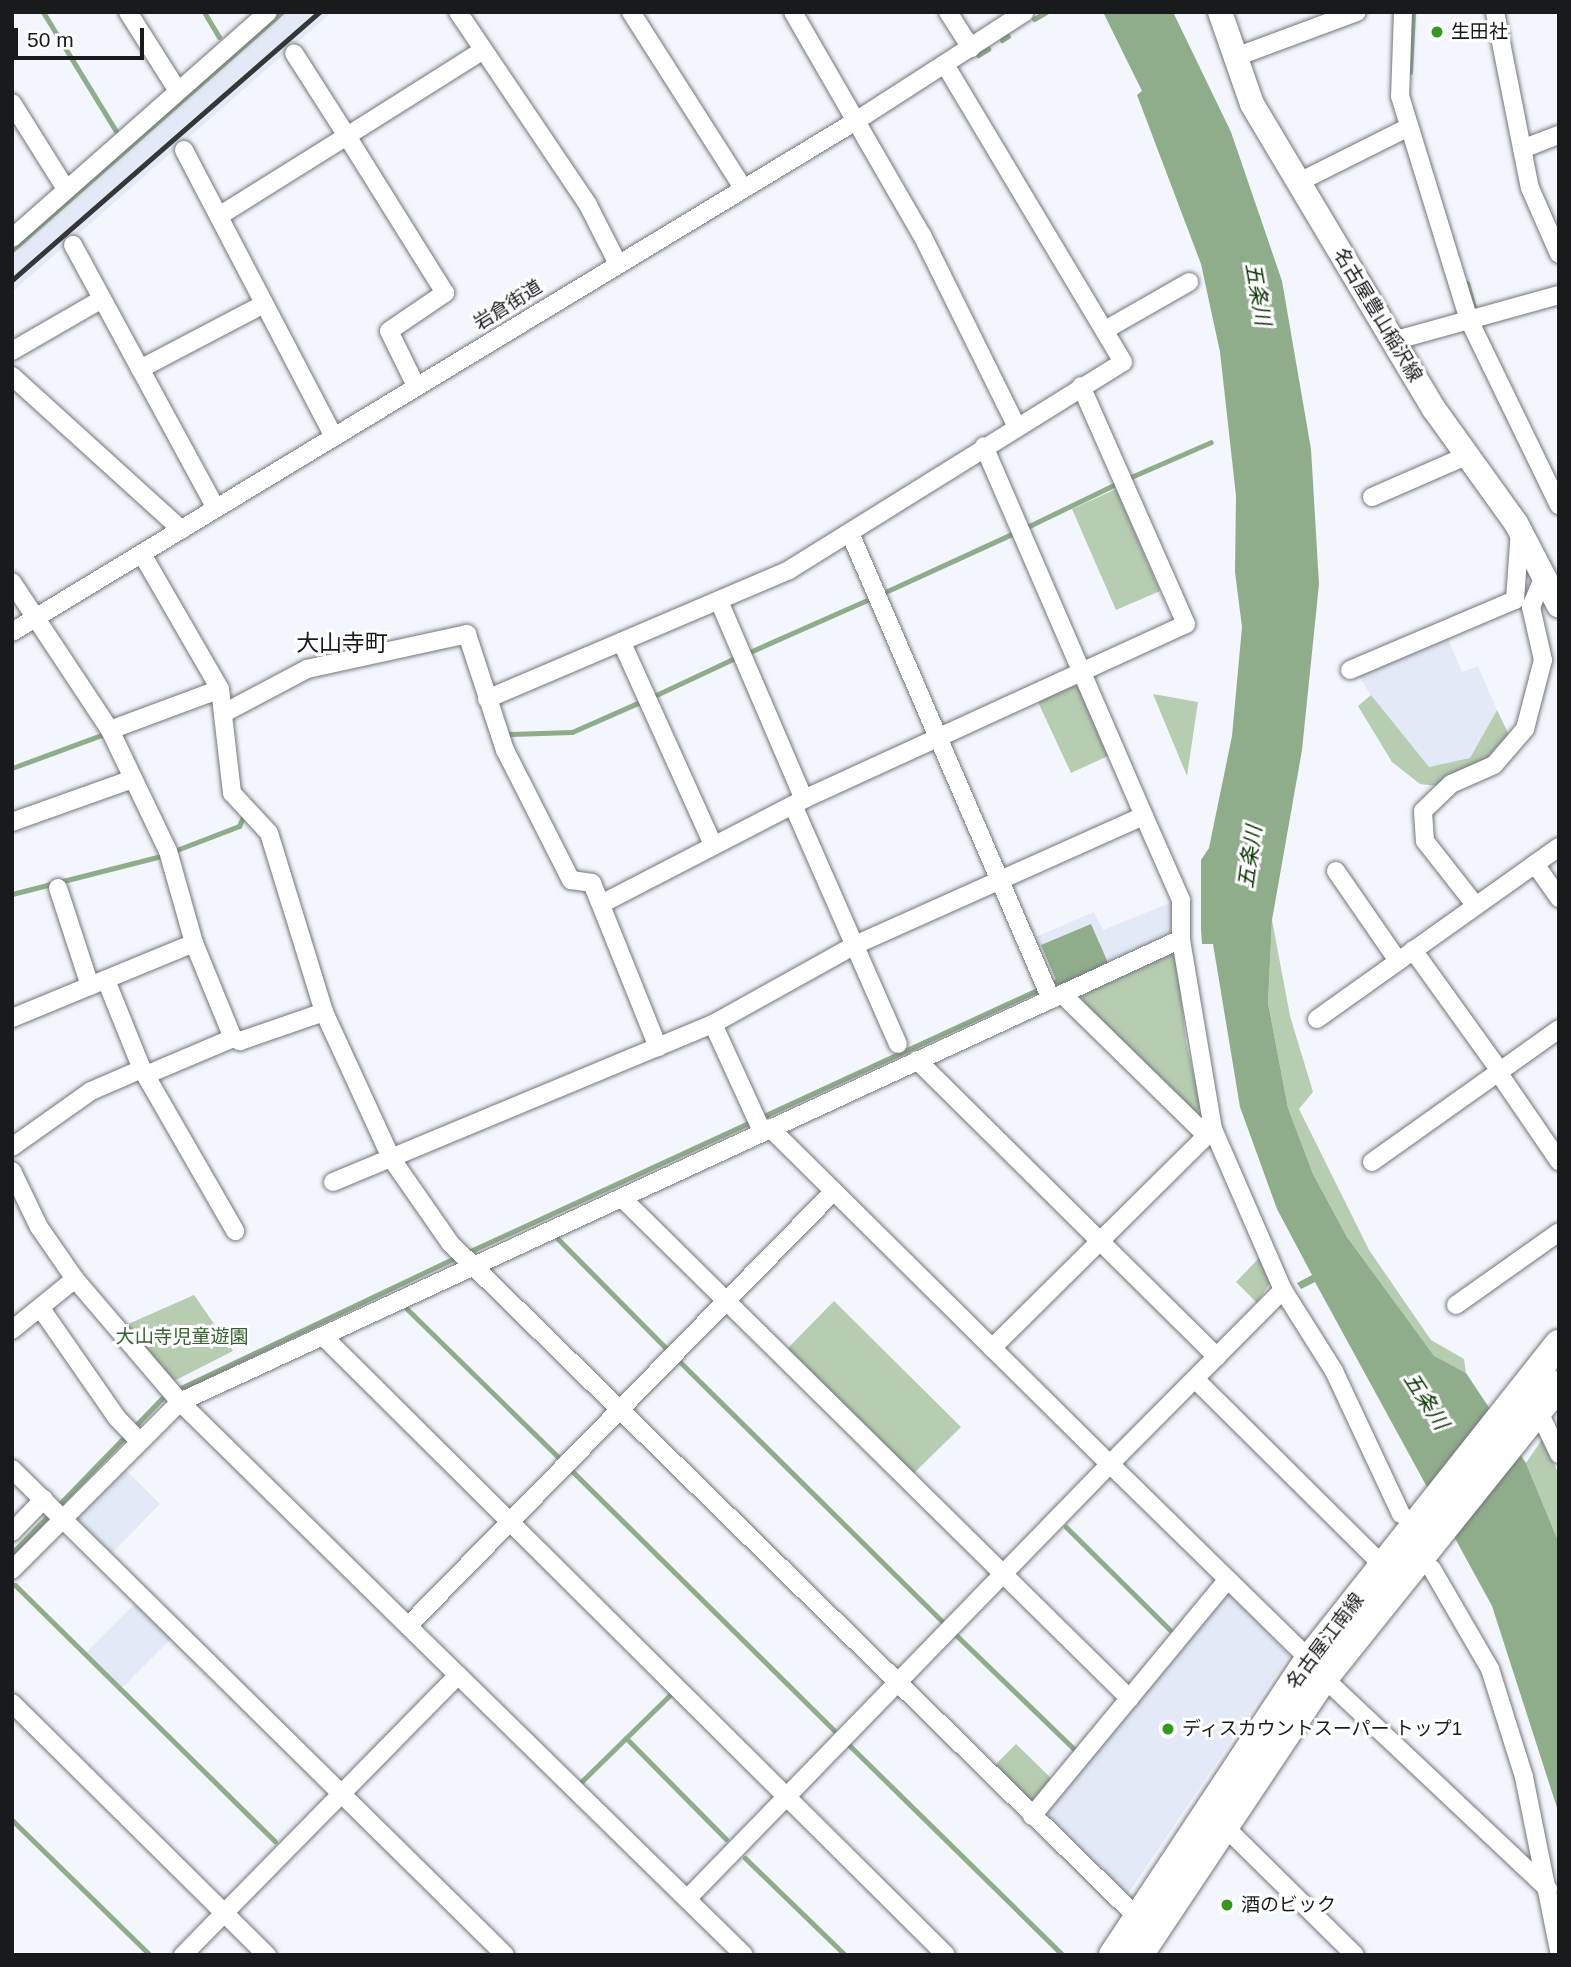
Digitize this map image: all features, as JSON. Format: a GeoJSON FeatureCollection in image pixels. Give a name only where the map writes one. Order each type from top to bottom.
{"type":"FeatureCollection","features":[{"type":"Feature","properties":{"kind":"main road","name":"名古屋豊山稲沢線"},"geometry":{"type":"LineString","coordinates":[[1220,12],[1233,58],[1252,104],[1393,341],[1520,530],[1559,606]]}},
{"type":"Feature","properties":{"kind":"main road","name":"名古屋江南線"},"geometry":{"type":"LineString","coordinates":[[1525,1413],[1559,1344]]}},
{"type":"Feature","properties":{"kind":"main road","name":"名古屋江南線"},"geometry":{"type":"LineString","coordinates":[[1113,1955],[1137,1917],[1316,1669],[1525,1413],[1559,1385]]}},
{"type":"Feature","properties":{"kind":"main road","name":"名古屋江南線"},"geometry":{"type":"LineString","coordinates":[[1147,1951],[1316,1669],[1382,1566],[1424,1536]]}},
{"type":"Feature","properties":{"kind":"street"},"geometry":{"type":"LineString","coordinates":[[128,12],[178,91]]}},
{"type":"Feature","properties":{"kind":"street"},"geometry":{"type":"LineString","coordinates":[[12,238],[268,12]]}},
{"type":"Feature","properties":{"kind":"street"},"geometry":{"type":"LineString","coordinates":[[458,12],[588,205],[617,262]]}},
{"type":"Feature","properties":{"kind":"street"},"geometry":{"type":"LineString","coordinates":[[631,12],[743,188]]}},
{"type":"Feature","properties":{"kind":"street"},"geometry":{"type":"LineString","coordinates":[[793,12],[859,119],[982,349],[1016,425]]}},
{"type":"Feature","properties":{"kind":"street"},"geometry":{"type":"LineString","coordinates":[[948,12],[971,48]]}},
{"type":"Feature","properties":{"kind":"street","name":"岩倉街道"},"geometry":{"type":"LineString","coordinates":[[12,632],[617,262],[859,119],[1025,12]]}},
{"type":"Feature","properties":{"kind":"street"},"geometry":{"type":"LineString","coordinates":[[1233,58],[1357,12]]}},
{"type":"Feature","properties":{"kind":"street"},"geometry":{"type":"LineString","coordinates":[[1403,12],[1400,96],[1409,127],[1475,318],[1559,505]]}},
{"type":"Feature","properties":{"kind":"street"},"geometry":{"type":"LineString","coordinates":[[1495,12],[1530,188],[1559,254]]}},
{"type":"Feature","properties":{"kind":"street"},"geometry":{"type":"LineString","coordinates":[[219,216],[482,51]]}},
{"type":"Feature","properties":{"kind":"street"},"geometry":{"type":"LineString","coordinates":[[294,53],[445,293],[389,331],[416,386]]}},
{"type":"Feature","properties":{"kind":"street"},"geometry":{"type":"LineString","coordinates":[[487,699],[789,570],[1016,425],[1123,362],[945,65]]}},
{"type":"Feature","properties":{"kind":"street"},"geometry":{"type":"LineString","coordinates":[[12,103],[66,188]]}},
{"type":"Feature","properties":{"kind":"street"},"geometry":{"type":"LineString","coordinates":[[1300,182],[1409,127]]}},
{"type":"Feature","properties":{"kind":"street"},"geometry":{"type":"LineString","coordinates":[[1522,149],[1559,135]]}},
{"type":"Feature","properties":{"kind":"street"},"geometry":{"type":"LineString","coordinates":[[184,150],[334,437]]}},
{"type":"Feature","properties":{"kind":"street"},"geometry":{"type":"LineString","coordinates":[[73,245],[216,508]]}},
{"type":"Feature","properties":{"kind":"street"},"geometry":{"type":"LineString","coordinates":[[1105,330],[1189,282]]}},
{"type":"Feature","properties":{"kind":"street"},"geometry":{"type":"LineString","coordinates":[[1393,341],[1559,295]]}},
{"type":"Feature","properties":{"kind":"street"},"geometry":{"type":"LineString","coordinates":[[12,351],[102,299]]}},
{"type":"Feature","properties":{"kind":"street"},"geometry":{"type":"LineString","coordinates":[[140,369],[264,304]]}},
{"type":"Feature","properties":{"kind":"street"},"geometry":{"type":"LineString","coordinates":[[12,376],[182,530]]}},
{"type":"Feature","properties":{"kind":"street"},"geometry":{"type":"LineString","coordinates":[[601,904],[798,802],[1186,624],[1081,386]]}},
{"type":"Feature","properties":{"kind":"street"},"geometry":{"type":"LineString","coordinates":[[984,446],[1181,900],[1181,939],[1209,1131],[1283,1290],[1334,1371],[1477,1632],[1524,1777],[1559,1950]]}},
{"type":"Feature","properties":{"kind":"street"},"geometry":{"type":"LineString","coordinates":[[1372,497],[1468,456]]}},
{"type":"Feature","properties":{"kind":"street"},"geometry":{"type":"LineString","coordinates":[[1350,670],[1515,600],[1520,530]]}},
{"type":"Feature","properties":{"kind":"street"},"geometry":{"type":"LineString","coordinates":[[850,533],[1000,881],[1052,992],[1209,1131]]}},
{"type":"Feature","properties":{"kind":"street"},"geometry":{"type":"LineString","coordinates":[[142,554],[220,689],[232,793],[269,834],[324,1012],[391,1157],[466,1260],[618,1412],[1137,1917]]}},
{"type":"Feature","properties":{"kind":"street"},"geometry":{"type":"LineString","coordinates":[[1476,906],[1425,841],[1423,811],[1451,784],[1494,765],[1525,729],[1543,660],[1531,607],[1544,576]]}},
{"type":"Feature","properties":{"kind":"street"},"geometry":{"type":"LineString","coordinates":[[12,582],[34,620],[110,730],[130,780],[168,851],[194,943],[233,1038]]}},
{"type":"Feature","properties":{"kind":"street"},"geometry":{"type":"LineString","coordinates":[[719,601],[855,945],[898,1044]]}},
{"type":"Feature","properties":{"kind":"street"},"geometry":{"type":"LineString","coordinates":[[224,713],[307,669],[467,634],[505,750],[571,880],[592,883],[658,1047]]}},
{"type":"Feature","properties":{"kind":"street"},"geometry":{"type":"LineString","coordinates":[[622,643],[713,845]]}},
{"type":"Feature","properties":{"kind":"street"},"geometry":{"type":"LineString","coordinates":[[110,730],[220,689]]}},
{"type":"Feature","properties":{"kind":"street"},"geometry":{"type":"LineString","coordinates":[[12,822],[130,780]]}},
{"type":"Feature","properties":{"kind":"street"},"geometry":{"type":"LineString","coordinates":[[333,1182],[713,1024],[855,945],[1144,816]]}},
{"type":"Feature","properties":{"kind":"street"},"geometry":{"type":"LineString","coordinates":[[1317,1019],[1559,847]]}},
{"type":"Feature","properties":{"kind":"street"},"geometry":{"type":"LineString","coordinates":[[1535,864],[1559,898]]}},
{"type":"Feature","properties":{"kind":"street"},"geometry":{"type":"LineString","coordinates":[[1336,870],[1398,961]]}},
{"type":"Feature","properties":{"kind":"street"},"geometry":{"type":"LineString","coordinates":[[58,888],[98,983],[144,1072],[235,1231]]}},
{"type":"Feature","properties":{"kind":"street"},"geometry":{"type":"LineString","coordinates":[[12,1570],[53,1509],[175,1394],[323,1336],[466,1260],[622,1198],[917,1060],[1052,992],[1181,939]]}},
{"type":"Feature","properties":{"kind":"street"},"geometry":{"type":"LineString","coordinates":[[12,1018],[194,943]]}},
{"type":"Feature","properties":{"kind":"street"},"geometry":{"type":"LineString","coordinates":[[1413,950],[1559,1161]]}},
{"type":"Feature","properties":{"kind":"street"},"geometry":{"type":"LineString","coordinates":[[12,1147],[91,1091],[233,1038],[240,1041],[324,1012]]}},
{"type":"Feature","properties":{"kind":"street"},"geometry":{"type":"LineString","coordinates":[[713,1024],[753,1113],[766,1129],[834,1191],[1316,1669],[1548,1889]]}},
{"type":"Feature","properties":{"kind":"street"},"geometry":{"type":"LineString","coordinates":[[1372,1162],[1559,1029]]}},
{"type":"Feature","properties":{"kind":"street"},"geometry":{"type":"LineString","coordinates":[[917,1060],[1217,1357]]}},
{"type":"Feature","properties":{"kind":"street"},"geometry":{"type":"LineString","coordinates":[[992,1348],[1209,1131]]}},
{"type":"Feature","properties":{"kind":"street"},"geometry":{"type":"LineString","coordinates":[[14,1178],[39,1227],[75,1279],[175,1394],[744,1955]]}},
{"type":"Feature","properties":{"kind":"street"},"geometry":{"type":"LineString","coordinates":[[408,1626],[834,1191]]}},
{"type":"Feature","properties":{"kind":"street"},"geometry":{"type":"LineString","coordinates":[[622,1198],[1130,1699]]}},
{"type":"Feature","properties":{"kind":"street"},"geometry":{"type":"LineString","coordinates":[[1456,1305],[1559,1232]]}},
{"type":"Feature","properties":{"kind":"street"},"geometry":{"type":"LineString","coordinates":[[12,1330],[42,1310],[75,1279]]}},
{"type":"Feature","properties":{"kind":"street"},"geometry":{"type":"LineString","coordinates":[[687,1899],[786,1794],[1283,1290]]}},
{"type":"Feature","properties":{"kind":"street"},"geometry":{"type":"LineString","coordinates":[[42,1310],[133,1434]]}},
{"type":"Feature","properties":{"kind":"street"},"geometry":{"type":"LineString","coordinates":[[323,1336],[946,1955]]}},
{"type":"Feature","properties":{"kind":"street"},"geometry":{"type":"LineString","coordinates":[[1195,1380],[1382,1566]]}},
{"type":"Feature","properties":{"kind":"street"},"geometry":{"type":"LineString","coordinates":[[1525,1413],[1559,1454]]}},
{"type":"Feature","properties":{"kind":"street"},"geometry":{"type":"LineString","coordinates":[[12,1469],[505,1955]]}},
{"type":"Feature","properties":{"kind":"street"},"geometry":{"type":"LineString","coordinates":[[12,1532],[53,1509]]}},
{"type":"Feature","properties":{"kind":"street"},"geometry":{"type":"LineString","coordinates":[[1032,1816],[1227,1580]]}},
{"type":"Feature","properties":{"kind":"street"},"geometry":{"type":"LineString","coordinates":[[183,1955],[458,1675]]}},
{"type":"Feature","properties":{"kind":"street"},"geometry":{"type":"LineString","coordinates":[[12,1703],[267,1955]]}},
{"type":"Feature","properties":{"kind":"street"},"geometry":{"type":"LineString","coordinates":[[1223,1825],[1354,1955]]}},
{"type":"Feature","properties":{"kind":"shaded area"},"geometry":{"type":"Polygon","coordinates":[[[285,12],[332,12],[12,292],[12,254],[285,12]]]}},
{"type":"Feature","properties":{"kind":"shaded area"},"geometry":{"type":"Polygon","coordinates":[[[1446,634],[1462,672],[1478,666],[1497,710],[1470,758],[1429,768],[1385,717],[1356,672],[1446,634]]]}},
{"type":"Feature","properties":{"kind":"shaded area"},"geometry":{"type":"Polygon","coordinates":[[[1175,901],[1175,932],[1167,939],[1057,988],[1051,981],[1033,938],[1094,912],[1103,930],[1175,901]]]}},
{"type":"Feature","properties":{"kind":"shaded area"},"geometry":{"type":"Polygon","coordinates":[[[124,1468],[160,1504],[110,1555],[76,1522],[78,1513],[124,1468]]]}},
{"type":"Feature","properties":{"kind":"shaded area"},"geometry":{"type":"Polygon","coordinates":[[[1231,1596],[1289,1655],[1127,1895],[1046,1819],[1045,1810],[1223,1597],[1231,1596]]]}},
{"type":"Feature","properties":{"kind":"shaded area"},"geometry":{"type":"Polygon","coordinates":[[[136,1603],[172,1638],[122,1688],[87,1652],[136,1603]]]}},
{"type":"Feature","properties":{"kind":"green space"},"geometry":{"type":"Polygon","coordinates":[[[1116,489],[1160,591],[1116,610],[1072,509],[1116,489]]]}},
{"type":"Feature","properties":{"kind":"green space"},"geometry":{"type":"Polygon","coordinates":[[[1071,685],[1081,688],[1110,755],[1071,773],[1037,700],[1071,685]]]}},
{"type":"Feature","properties":{"kind":"green space"},"geometry":{"type":"Polygon","coordinates":[[[1153,694],[1198,702],[1187,776],[1153,694]]]}},
{"type":"Feature","properties":{"kind":"green space"},"geometry":{"type":"Polygon","coordinates":[[[1371,695],[1429,767],[1470,758],[1497,710],[1509,735],[1493,756],[1436,786],[1420,784],[1392,762],[1358,706],[1371,695]]]}},
{"type":"Feature","properties":{"kind":"green space"},"geometry":{"type":"Polygon","coordinates":[[[1272,920],[1290,1016],[1313,1092],[1299,1109],[1369,1250],[1431,1340],[1464,1359],[1466,1373],[1434,1357],[1347,1237],[1313,1174],[1288,1108],[1268,1003],[1272,920]]]}},
{"type":"Feature","properties":{"kind":"green space"},"geometry":{"type":"Polygon","coordinates":[[[1170,952],[1177,959],[1186,1042],[1201,1107],[1196,1114],[1082,1002],[1083,993],[1170,952]]]}},
{"type":"Feature","properties":{"kind":"green space"},"geometry":{"type":"Polygon","coordinates":[[[1259,1258],[1270,1283],[1257,1303],[1236,1282],[1259,1258]]]}},
{"type":"Feature","properties":{"kind":"green space","name":"大山寺児童遊園"},"geometry":{"type":"Polygon","coordinates":[[[194,1295],[233,1351],[174,1381],[126,1325],[194,1295]]]}},
{"type":"Feature","properties":{"kind":"green space"},"geometry":{"type":"Polygon","coordinates":[[[834,1301],[961,1427],[912,1475],[786,1350],[834,1301]]]}},
{"type":"Feature","properties":{"kind":"green space"},"geometry":{"type":"Polygon","coordinates":[[[1543,1438],[1559,1475],[1559,1543],[1526,1463],[1543,1438]]]}},
{"type":"Feature","properties":{"kind":"green space"},"geometry":{"type":"Polygon","coordinates":[[[1016,1744],[1053,1780],[1031,1804],[991,1769],[1016,1744]]]}},
{"type":"Feature","properties":{"kind":"water","name":"五条川"},"geometry":{"type":"Polygon","coordinates":[[[1103,12],[1173,12],[1231,132],[1282,281],[1311,449],[1319,584],[1302,750],[1272,920],[1268,1003],[1288,1108],[1313,1174],[1347,1237],[1434,1356],[1466,1373],[1526,1463],[1559,1543],[1559,1814],[1492,1606],[1315,1282],[1301,1289],[1297,1283],[1312,1275],[1277,1209],[1240,1107],[1213,944],[1202,944],[1201,929],[1201,860],[1209,848],[1232,736],[1242,627],[1235,572],[1236,496],[1220,352],[1201,264],[1137,95],[1142,91],[1103,12]]]}},
{"type":"Feature","properties":{"kind":"water"},"geometry":{"type":"Polygon","coordinates":[[[1091,924],[1109,965],[1059,987],[1041,945],[1091,924]]]}},
{"type":"Feature","properties":{"kind":"waterway"},"geometry":{"type":"LineString","coordinates":[[43,12],[116,131]]}},
{"type":"Feature","properties":{"kind":"waterway"},"geometry":{"type":"LineString","coordinates":[[204,12],[219,37]]}},
{"type":"Feature","properties":{"kind":"waterway"},"geometry":{"type":"LineString","coordinates":[[12,250],[282,12]]}},
{"type":"Feature","properties":{"kind":"waterway"},"geometry":{"type":"LineString","coordinates":[[1034,19],[1046,12]]}},
{"type":"Feature","properties":{"kind":"waterway"},"geometry":{"type":"LineString","coordinates":[[1410,72],[1413,12]]}},
{"type":"Feature","properties":{"kind":"waterway"},"geometry":{"type":"LineString","coordinates":[[1002,40],[1008,36]]}},
{"type":"Feature","properties":{"kind":"waterway"},"geometry":{"type":"LineString","coordinates":[[978,55],[988,49]]}},
{"type":"Feature","properties":{"kind":"waterway"},"geometry":{"type":"LineString","coordinates":[[1467,283],[1476,314]]}},
{"type":"Feature","properties":{"kind":"waterway"},"geometry":{"type":"LineString","coordinates":[[1131,477],[1211,442]]}},
{"type":"Feature","properties":{"kind":"waterway"},"geometry":{"type":"LineString","coordinates":[[1027,527],[1114,485]]}},
{"type":"Feature","properties":{"kind":"waterway"},"geometry":{"type":"LineString","coordinates":[[883,593],[1012,534]]}},
{"type":"Feature","properties":{"kind":"waterway"},"geometry":{"type":"LineString","coordinates":[[752,651],[867,600]]}},
{"type":"Feature","properties":{"kind":"waterway"},"geometry":{"type":"LineString","coordinates":[[654,696],[733,659]]}},
{"type":"Feature","properties":{"kind":"waterway"},"geometry":{"type":"LineString","coordinates":[[510,734],[572,732],[640,702]]}},
{"type":"Feature","properties":{"kind":"waterway"},"geometry":{"type":"LineString","coordinates":[[12,768],[101,735]]}},
{"type":"Feature","properties":{"kind":"waterway"},"geometry":{"type":"LineString","coordinates":[[174,851],[239,826],[243,817]]}},
{"type":"Feature","properties":{"kind":"waterway"},"geometry":{"type":"LineString","coordinates":[[12,894],[161,856]]}},
{"type":"Feature","properties":{"kind":"waterway"},"geometry":{"type":"LineString","coordinates":[[466,1253],[1061,979]]}},
{"type":"Feature","properties":{"kind":"waterway"},"geometry":{"type":"LineString","coordinates":[[558,1239],[668,1350]]}},
{"type":"Feature","properties":{"kind":"waterway"},"geometry":{"type":"LineString","coordinates":[[12,1553],[164,1396],[457,1257]]}},
{"type":"Feature","properties":{"kind":"waterway"},"geometry":{"type":"LineString","coordinates":[[407,1309],[560,1459]]}},
{"type":"Feature","properties":{"kind":"waterway"},"geometry":{"type":"LineString","coordinates":[[678,1360],[942,1621]]}},
{"type":"Feature","properties":{"kind":"waterway"},"geometry":{"type":"LineString","coordinates":[[570,1469],[834,1730]]}},
{"type":"Feature","properties":{"kind":"waterway"},"geometry":{"type":"LineString","coordinates":[[1066,1527],[1170,1630]]}},
{"type":"Feature","properties":{"kind":"waterway"},"geometry":{"type":"LineString","coordinates":[[15,1585],[275,1841]]}},
{"type":"Feature","properties":{"kind":"waterway"},"geometry":{"type":"LineString","coordinates":[[957,1636],[1075,1750]]}},
{"type":"Feature","properties":{"kind":"waterway"},"geometry":{"type":"LineString","coordinates":[[579,1784],[672,1693]]}},
{"type":"Feature","properties":{"kind":"waterway"},"geometry":{"type":"LineString","coordinates":[[626,1738],[726,1839]]}},
{"type":"Feature","properties":{"kind":"waterway"},"geometry":{"type":"LineString","coordinates":[[850,1746],[1063,1955]]}},
{"type":"Feature","properties":{"kind":"waterway"},"geometry":{"type":"LineString","coordinates":[[12,1820],[150,1955]]}},
{"type":"Feature","properties":{"kind":"waterway"},"geometry":{"type":"LineString","coordinates":[[745,1858],[845,1955]]}},
{"type":"Feature","properties":{"kind":"railway"},"geometry":{"type":"LineString","coordinates":[[12,280],[319,12]]}},
{"type":"Feature","properties":{"kind":"place","name":"生田社"},"geometry":{"type":"Point","coordinates":[1437,32]}},
{"type":"Feature","properties":{"kind":"place","name":"ディスカウントスーパー トップ1"},"geometry":{"type":"Point","coordinates":[1168,1729]}},
{"type":"Feature","properties":{"kind":"place","name":"酒のビック"},"geometry":{"type":"Point","coordinates":[1227,1905]}},
{"type":"Feature","properties":{"kind":"district","name":"大山寺町"},"geometry":{"type":"Point","coordinates":[342,643]}}]}
